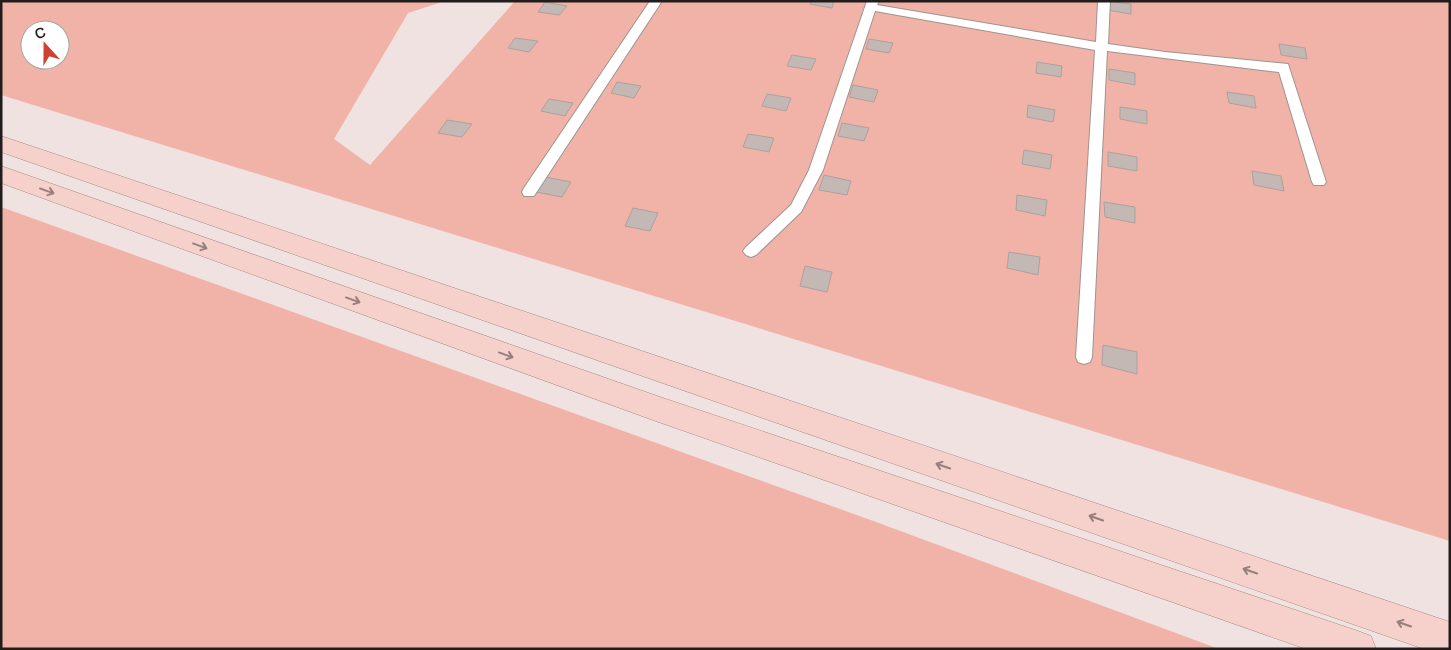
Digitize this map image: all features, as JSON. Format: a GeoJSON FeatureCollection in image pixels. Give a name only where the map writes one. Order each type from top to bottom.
{"type":"FeatureCollection","features":[{"type":"Feature","properties":{"kind":"highway"},"geometry":{"type":"LineString","coordinates":[[1,144],[1450,640]]}},
{"type":"Feature","properties":{"kind":"highway"},"geometry":{"type":"LineString","coordinates":[[1,174],[660,410],[1358,649]]}},
{"type":"Feature","properties":{"kind":"lane"},"geometry":{"type":"LineString","coordinates":[[529,192],[656,1]]}},
{"type":"Feature","properties":{"kind":"lane"},"geometry":{"type":"LineString","coordinates":[[1084,357],[1104,1]]}},
{"type":"Feature","properties":{"kind":"lane"},"geometry":{"type":"LineString","coordinates":[[750,251],[796,208],[816,170],[872,4],[1101,47],[1165,56],[1284,68],[1319,182]]}},
{"type":"Feature","properties":{"kind":"shaded area"},"geometry":{"type":"Polygon","coordinates":[[[1,1],[445,1],[408,13],[334,139],[370,165],[515,1],[1450,1],[1450,541],[1,95],[1,1]]]}},
{"type":"Feature","properties":{"kind":"shaded area"},"geometry":{"type":"Polygon","coordinates":[[[1,207],[876,522],[1219,649],[1,649],[1,207]]]}},
{"type":"Feature","properties":{"kind":"building"},"geometry":{"type":"Polygon","coordinates":[[[811,1],[834,1],[832,8],[810,4],[811,1]]]}},
{"type":"Feature","properties":{"kind":"building"},"geometry":{"type":"Polygon","coordinates":[[[1107,1],[1131,4],[1131,14],[1107,10],[1107,1]]]}},
{"type":"Feature","properties":{"kind":"building"},"geometry":{"type":"Polygon","coordinates":[[[545,2],[567,6],[559,15],[538,12],[545,2]]]}},
{"type":"Feature","properties":{"kind":"building"},"geometry":{"type":"Polygon","coordinates":[[[515,38],[538,41],[529,52],[508,48],[515,38]]]}},
{"type":"Feature","properties":{"kind":"building"},"geometry":{"type":"Polygon","coordinates":[[[869,39],[893,43],[889,53],[866,49],[869,39]]]}},
{"type":"Feature","properties":{"kind":"building"},"geometry":{"type":"Polygon","coordinates":[[[1279,44],[1305,48],[1307,59],[1281,55],[1279,44]]]}},
{"type":"Feature","properties":{"kind":"building"},"geometry":{"type":"Polygon","coordinates":[[[792,55],[816,59],[811,70],[787,66],[792,55]]]}},
{"type":"Feature","properties":{"kind":"building"},"geometry":{"type":"Polygon","coordinates":[[[1037,62],[1062,66],[1061,77],[1036,73],[1037,62]]]}},
{"type":"Feature","properties":{"kind":"building"},"geometry":{"type":"Polygon","coordinates":[[[1109,69],[1135,73],[1135,85],[1109,80],[1109,69]]]}},
{"type":"Feature","properties":{"kind":"building"},"geometry":{"type":"Polygon","coordinates":[[[617,82],[641,86],[634,98],[611,93],[617,82]]]}},
{"type":"Feature","properties":{"kind":"building"},"geometry":{"type":"Polygon","coordinates":[[[853,85],[878,90],[874,102],[849,97],[853,85]]]}},
{"type":"Feature","properties":{"kind":"building"},"geometry":{"type":"Polygon","coordinates":[[[1227,92],[1254,96],[1256,108],[1229,103],[1227,92]]]}},
{"type":"Feature","properties":{"kind":"building"},"geometry":{"type":"Polygon","coordinates":[[[767,94],[791,98],[786,111],[762,106],[767,94]]]}},
{"type":"Feature","properties":{"kind":"building"},"geometry":{"type":"Polygon","coordinates":[[[549,99],[573,103],[565,116],[541,111],[549,99]]]}},
{"type":"Feature","properties":{"kind":"building"},"geometry":{"type":"Polygon","coordinates":[[[1028,105],[1055,110],[1053,122],[1027,117],[1028,105]]]}},
{"type":"Feature","properties":{"kind":"building"},"geometry":{"type":"Polygon","coordinates":[[[1120,107],[1147,111],[1147,124],[1120,119],[1120,107]]]}},
{"type":"Feature","properties":{"kind":"building"},"geometry":{"type":"Polygon","coordinates":[[[447,120],[472,124],[462,137],[438,133],[447,120]]]}},
{"type":"Feature","properties":{"kind":"building"},"geometry":{"type":"Polygon","coordinates":[[[842,123],[869,128],[864,141],[838,136],[842,123]]]}},
{"type":"Feature","properties":{"kind":"building"},"geometry":{"type":"Polygon","coordinates":[[[748,134],[774,138],[769,152],[743,147],[748,134]]]}},
{"type":"Feature","properties":{"kind":"building"},"geometry":{"type":"Polygon","coordinates":[[[1024,150],[1052,155],[1050,169],[1022,164],[1024,150]]]}},
{"type":"Feature","properties":{"kind":"building"},"geometry":{"type":"Polygon","coordinates":[[[1108,152],[1137,157],[1137,171],[1108,166],[1108,152]]]}},
{"type":"Feature","properties":{"kind":"building"},"geometry":{"type":"Polygon","coordinates":[[[1252,171],[1281,176],[1284,191],[1254,185],[1252,171]]]}},
{"type":"Feature","properties":{"kind":"building"},"geometry":{"type":"Polygon","coordinates":[[[824,175],[851,181],[847,195],[819,190],[824,175]]]}},
{"type":"Feature","properties":{"kind":"building"},"geometry":{"type":"Polygon","coordinates":[[[545,177],[571,182],[562,197],[536,192],[545,177]]]}},
{"type":"Feature","properties":{"kind":"building"},"geometry":{"type":"Polygon","coordinates":[[[1017,195],[1047,200],[1045,216],[1016,210],[1017,195]]]}},
{"type":"Feature","properties":{"kind":"building"},"geometry":{"type":"Polygon","coordinates":[[[1104,202],[1135,207],[1135,223],[1105,217],[1104,202]]]}},
{"type":"Feature","properties":{"kind":"building"},"geometry":{"type":"Polygon","coordinates":[[[633,208],[658,213],[650,231],[625,226],[633,208]]]}},
{"type":"Feature","properties":{"kind":"building"},"geometry":{"type":"Polygon","coordinates":[[[1009,252],[1040,257],[1038,275],[1007,268],[1009,252]]]}},
{"type":"Feature","properties":{"kind":"building"},"geometry":{"type":"Polygon","coordinates":[[[805,266],[832,272],[827,292],[800,286],[805,266]]]}},
{"type":"Feature","properties":{"kind":"building"},"geometry":{"type":"Polygon","coordinates":[[[1103,345],[1137,352],[1137,374],[1102,365],[1103,345]]]}}]}
